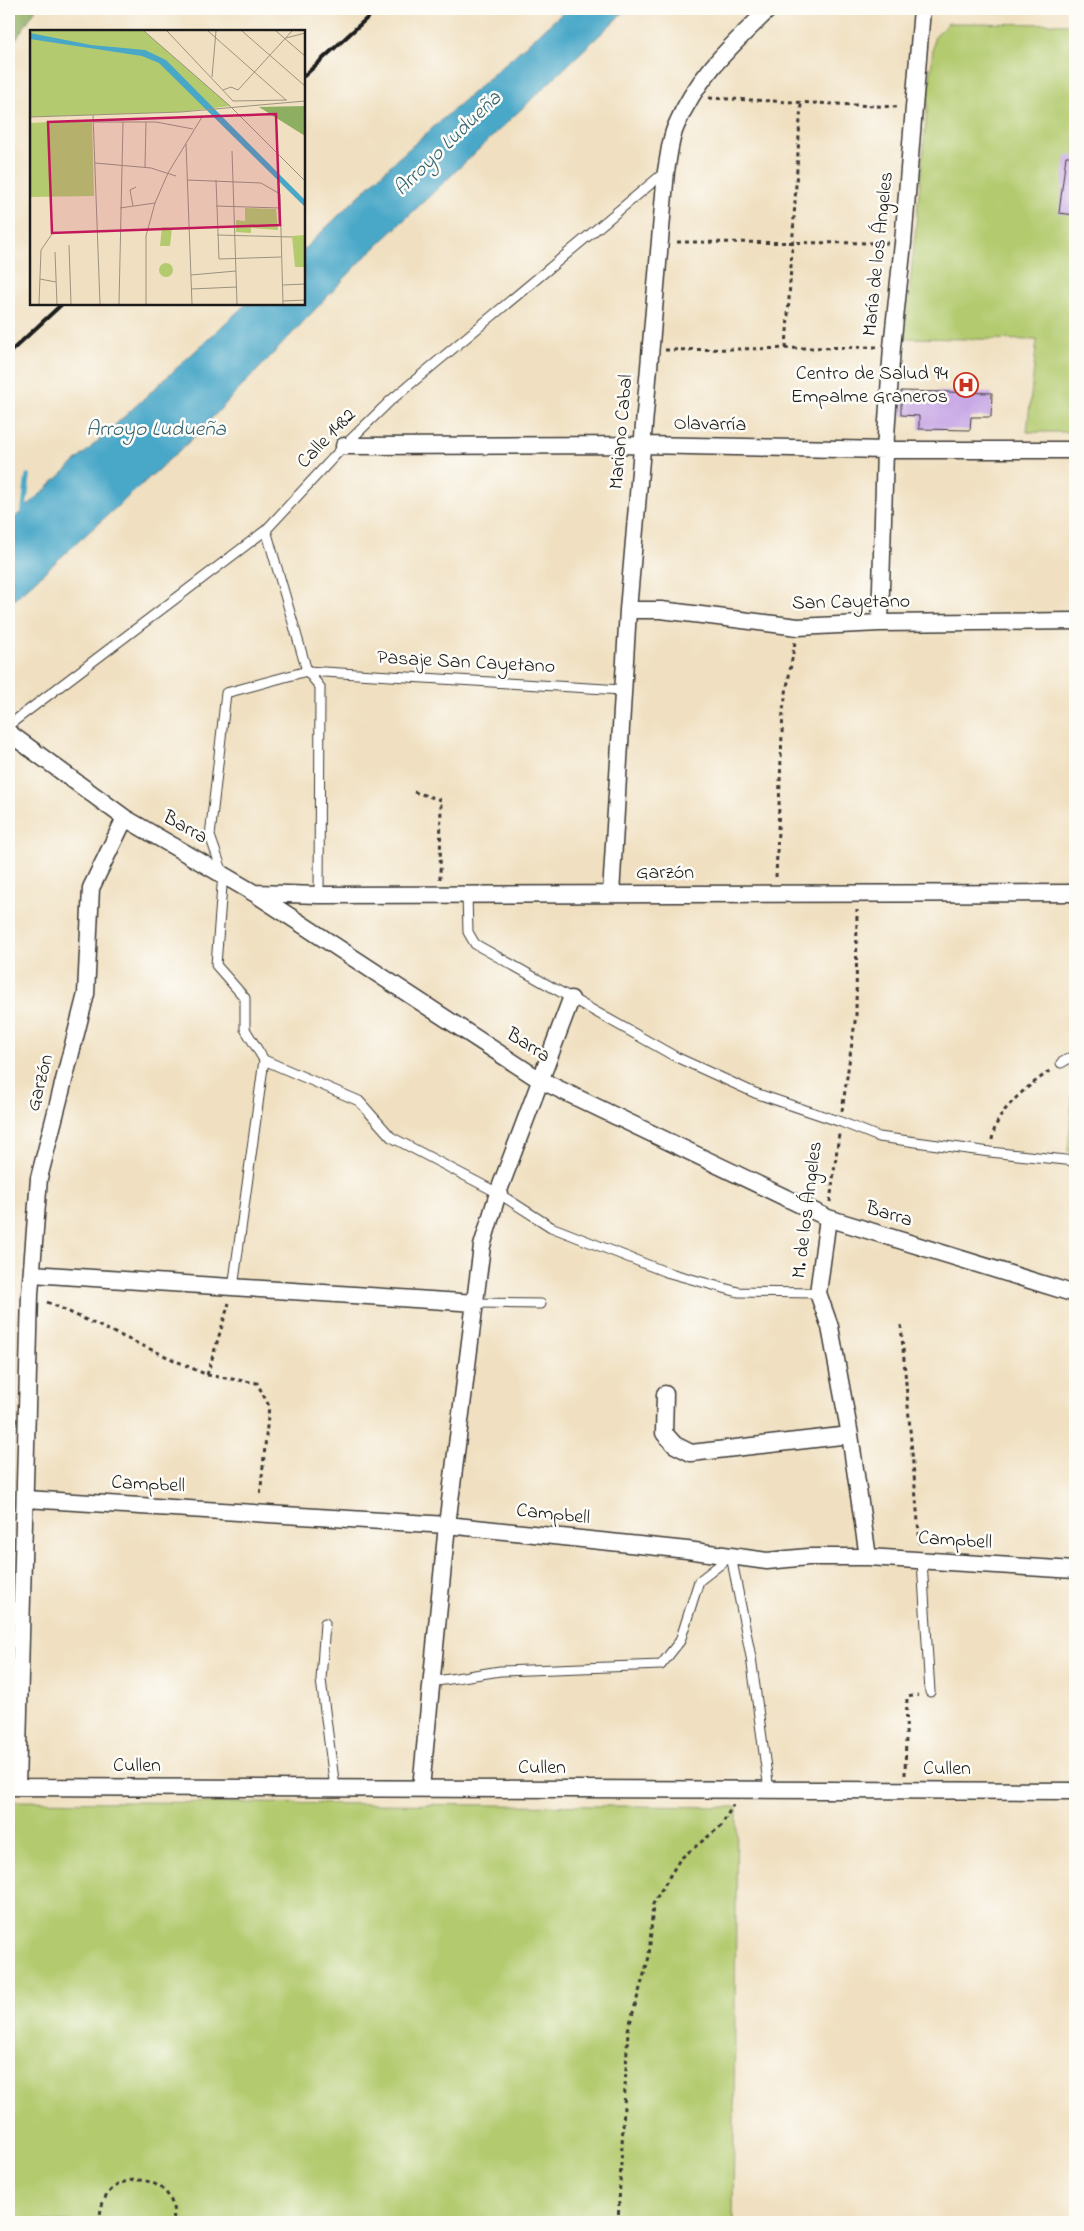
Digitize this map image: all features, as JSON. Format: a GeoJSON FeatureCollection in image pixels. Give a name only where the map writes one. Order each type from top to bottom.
{"type":"FeatureCollection","features":[{"type":"Feature","properties":{"kind":"street","name":"Mariano Cabal"},"geometry":{"type":"LineString","coordinates":[[611,894],[628,610],[666,171],[675,127],[691,97],[715,62],[769,9]]}},
{"type":"Feature","properties":{"kind":"street","name":"María de los Ángeles"},"geometry":{"type":"LineString","coordinates":[[880,623],[885,450],[892,347],[903,243],[922,9]]}},
{"type":"Feature","properties":{"kind":"street","name":"Olavarría"},"geometry":{"type":"LineString","coordinates":[[344,446],[642,445],[885,450],[1075,450]]}},
{"type":"Feature","properties":{"kind":"street","name":"San Cayetano"},"geometry":{"type":"LineString","coordinates":[[628,610],[661,610],[798,627],[880,623],[1075,621]]}},
{"type":"Feature","properties":{"kind":"street","name":"Barra"},"geometry":{"type":"LineString","coordinates":[[9,733],[125,818],[223,873],[540,1080],[828,1218],[1075,1294]]}},
{"type":"Feature","properties":{"kind":"street","name":"Garzón"},"geometry":{"type":"LineString","coordinates":[[13,1787],[26,1499],[30,1294],[38,1178],[86,994],[91,888],[125,818]]}},
{"type":"Feature","properties":{"kind":"street","name":"Garzón"},"geometry":{"type":"LineString","coordinates":[[254,893],[319,895],[857,895],[1075,892]]}},
{"type":"Feature","properties":{"kind":"street"},"geometry":{"type":"LineString","coordinates":[[421,1788],[447,1525],[482,1246],[498,1193],[571,999]]}},
{"type":"Feature","properties":{"kind":"street","name":"M. de los Ángeles"},"geometry":{"type":"LineString","coordinates":[[828,1218],[818,1293],[830,1327],[850,1435],[868,1557]]}},
{"type":"Feature","properties":{"kind":"street"},"geometry":{"type":"LineString","coordinates":[[32,1274],[476,1303]]}},
{"type":"Feature","properties":{"kind":"street"},"geometry":{"type":"LineString","coordinates":[[664,1394],[664,1433],[675,1445],[691,1453],[850,1435]]}},
{"type":"Feature","properties":{"kind":"street","name":"Campbell"},"geometry":{"type":"LineString","coordinates":[[26,1499],[447,1525],[767,1561],[808,1557],[868,1557],[1075,1570]]}},
{"type":"Feature","properties":{"kind":"street","name":"Cullen"},"geometry":{"type":"LineString","coordinates":[[13,1787],[1075,1791]]}},
{"type":"Feature","properties":{"kind":"lane","name":"Calle 1482"},"geometry":{"type":"LineString","coordinates":[[9,725],[266,530],[344,446],[390,401],[666,171]]}},
{"type":"Feature","properties":{"kind":"lane"},"geometry":{"type":"LineString","coordinates":[[266,530],[307,671],[320,687],[319,895]]}},
{"type":"Feature","properties":{"kind":"lane","name":"Pasaje San Cayetano"},"geometry":{"type":"LineString","coordinates":[[223,873],[210,836],[226,694],[307,671],[622,690]]}},
{"type":"Feature","properties":{"kind":"lane"},"geometry":{"type":"LineString","coordinates":[[223,873],[216,965],[245,998],[245,1029],[264,1060],[359,1101],[391,1137],[498,1193],[551,1228],[666,1272],[738,1292],[818,1293]]}},
{"type":"Feature","properties":{"kind":"lane"},"geometry":{"type":"LineString","coordinates":[[467,894],[468,932],[475,944],[676,1057],[755,1093],[879,1137],[1075,1161]]}},
{"type":"Feature","properties":{"kind":"lane"},"geometry":{"type":"LineString","coordinates":[[1061,1063],[1075,1055]]}},
{"type":"Feature","properties":{"kind":"lane"},"geometry":{"type":"LineString","coordinates":[[233,1288],[264,1060]]}},
{"type":"Feature","properties":{"kind":"lane"},"geometry":{"type":"LineString","coordinates":[[476,1303],[541,1304]]}},
{"type":"Feature","properties":{"kind":"lane"},"geometry":{"type":"LineString","coordinates":[[431,1682],[500,1671],[661,1665],[680,1641],[699,1581],[731,1556],[751,1657],[769,1790]]}},
{"type":"Feature","properties":{"kind":"lane"},"geometry":{"type":"LineString","coordinates":[[922,1561],[930,1692]]}},
{"type":"Feature","properties":{"kind":"lane"},"geometry":{"type":"LineString","coordinates":[[325,1622],[321,1680],[336,1788]]}},
{"type":"Feature","properties":{"kind":"path"},"geometry":{"type":"LineString","coordinates":[[691,97],[914,108]]}},
{"type":"Feature","properties":{"kind":"path"},"geometry":{"type":"LineString","coordinates":[[786,348],[801,103]]}},
{"type":"Feature","properties":{"kind":"path"},"geometry":{"type":"LineString","coordinates":[[659,242],[903,243]]}},
{"type":"Feature","properties":{"kind":"path"},"geometry":{"type":"LineString","coordinates":[[650,350],[892,347]]}},
{"type":"Feature","properties":{"kind":"path"},"geometry":{"type":"LineString","coordinates":[[775,895],[783,710],[798,627]]}},
{"type":"Feature","properties":{"kind":"path"},"geometry":{"type":"LineString","coordinates":[[414,792],[442,800],[440,894]]}},
{"type":"Feature","properties":{"kind":"path","name":"M. de los Ángeles"},"geometry":{"type":"LineString","coordinates":[[828,1218],[856,1015],[857,895]]}},
{"type":"Feature","properties":{"kind":"path"},"geometry":{"type":"LineString","coordinates":[[990,1152],[993,1128],[1020,1092],[1061,1063]]}},
{"type":"Feature","properties":{"kind":"path"},"geometry":{"type":"LineString","coordinates":[[208,1375],[233,1288]]}},
{"type":"Feature","properties":{"kind":"path"},"geometry":{"type":"LineString","coordinates":[[30,1294],[208,1375],[257,1383],[269,1406],[259,1513]]}},
{"type":"Feature","properties":{"kind":"path"},"geometry":{"type":"LineString","coordinates":[[902,1325],[922,1561]]}},
{"type":"Feature","properties":{"kind":"path"},"geometry":{"type":"LineString","coordinates":[[904,1790],[907,1697],[930,1692]]}},
{"type":"Feature","properties":{"kind":"path"},"geometry":{"type":"LineString","coordinates":[[618,2222],[628,2030],[649,1957],[653,1904],[680,1859],[721,1826],[742,1790]]}},
{"type":"Feature","properties":{"kind":"path"},"geometry":{"type":"LineString","coordinates":[[100,2222],[100,2212],[104,2200],[111,2189],[122,2182],[134,2179],[147,2180],[159,2186],[168,2195],[173,2207],[173,2222]]}},
{"type":"Feature","properties":{"kind":"green space"},"geometry":{"type":"Polygon","coordinates":[[[9,9],[36,9],[9,49],[9,9]]]}},
{"type":"Feature","properties":{"kind":"green space"},"geometry":{"type":"Polygon","coordinates":[[[948,23],[1075,24],[1075,432],[1027,432],[1037,340],[905,338],[934,38],[948,23]]]}},
{"type":"Feature","properties":{"kind":"green space"},"geometry":{"type":"Polygon","coordinates":[[[1075,1060],[1075,1152],[1068,1151],[1075,1060]]]}},
{"type":"Feature","properties":{"kind":"green space"},"geometry":{"type":"Polygon","coordinates":[[[9,1801],[737,1807],[733,2222],[9,2222],[9,1801]]]}},
{"type":"Feature","properties":{"kind":"water","name":"Arroyo Ludueña"},"geometry":{"type":"Polygon","coordinates":[[[567,9],[627,9],[364,258],[191,440],[9,604],[9,523],[245,305],[305,305],[305,248],[394,162],[567,9]]]}},
{"type":"Feature","properties":{"kind":"building"},"geometry":{"type":"Polygon","coordinates":[[[1066,156],[1075,156],[1075,215],[1059,213],[1066,156]]]}},
{"type":"Feature","properties":{"kind":"building"},"geometry":{"type":"Polygon","coordinates":[[[901,391],[992,393],[991,417],[971,417],[970,430],[919,429],[919,416],[901,415],[901,391]]]}},
{"type":"Feature","properties":{"kind":"waterway"},"geometry":{"type":"LineString","coordinates":[[23,517],[28,476]]}},
{"type":"Feature","properties":{"kind":"railway"},"geometry":{"type":"LineString","coordinates":[[305,75],[377,9]]}},
{"type":"Feature","properties":{"kind":"railway"},"geometry":{"type":"LineString","coordinates":[[9,353],[61,305]]}},
{"type":"Feature","properties":{"kind":"place","name":"Centro de Salud 94 Empalme Graneros"},"geometry":{"type":"Point","coordinates":[966,385]}}]}
